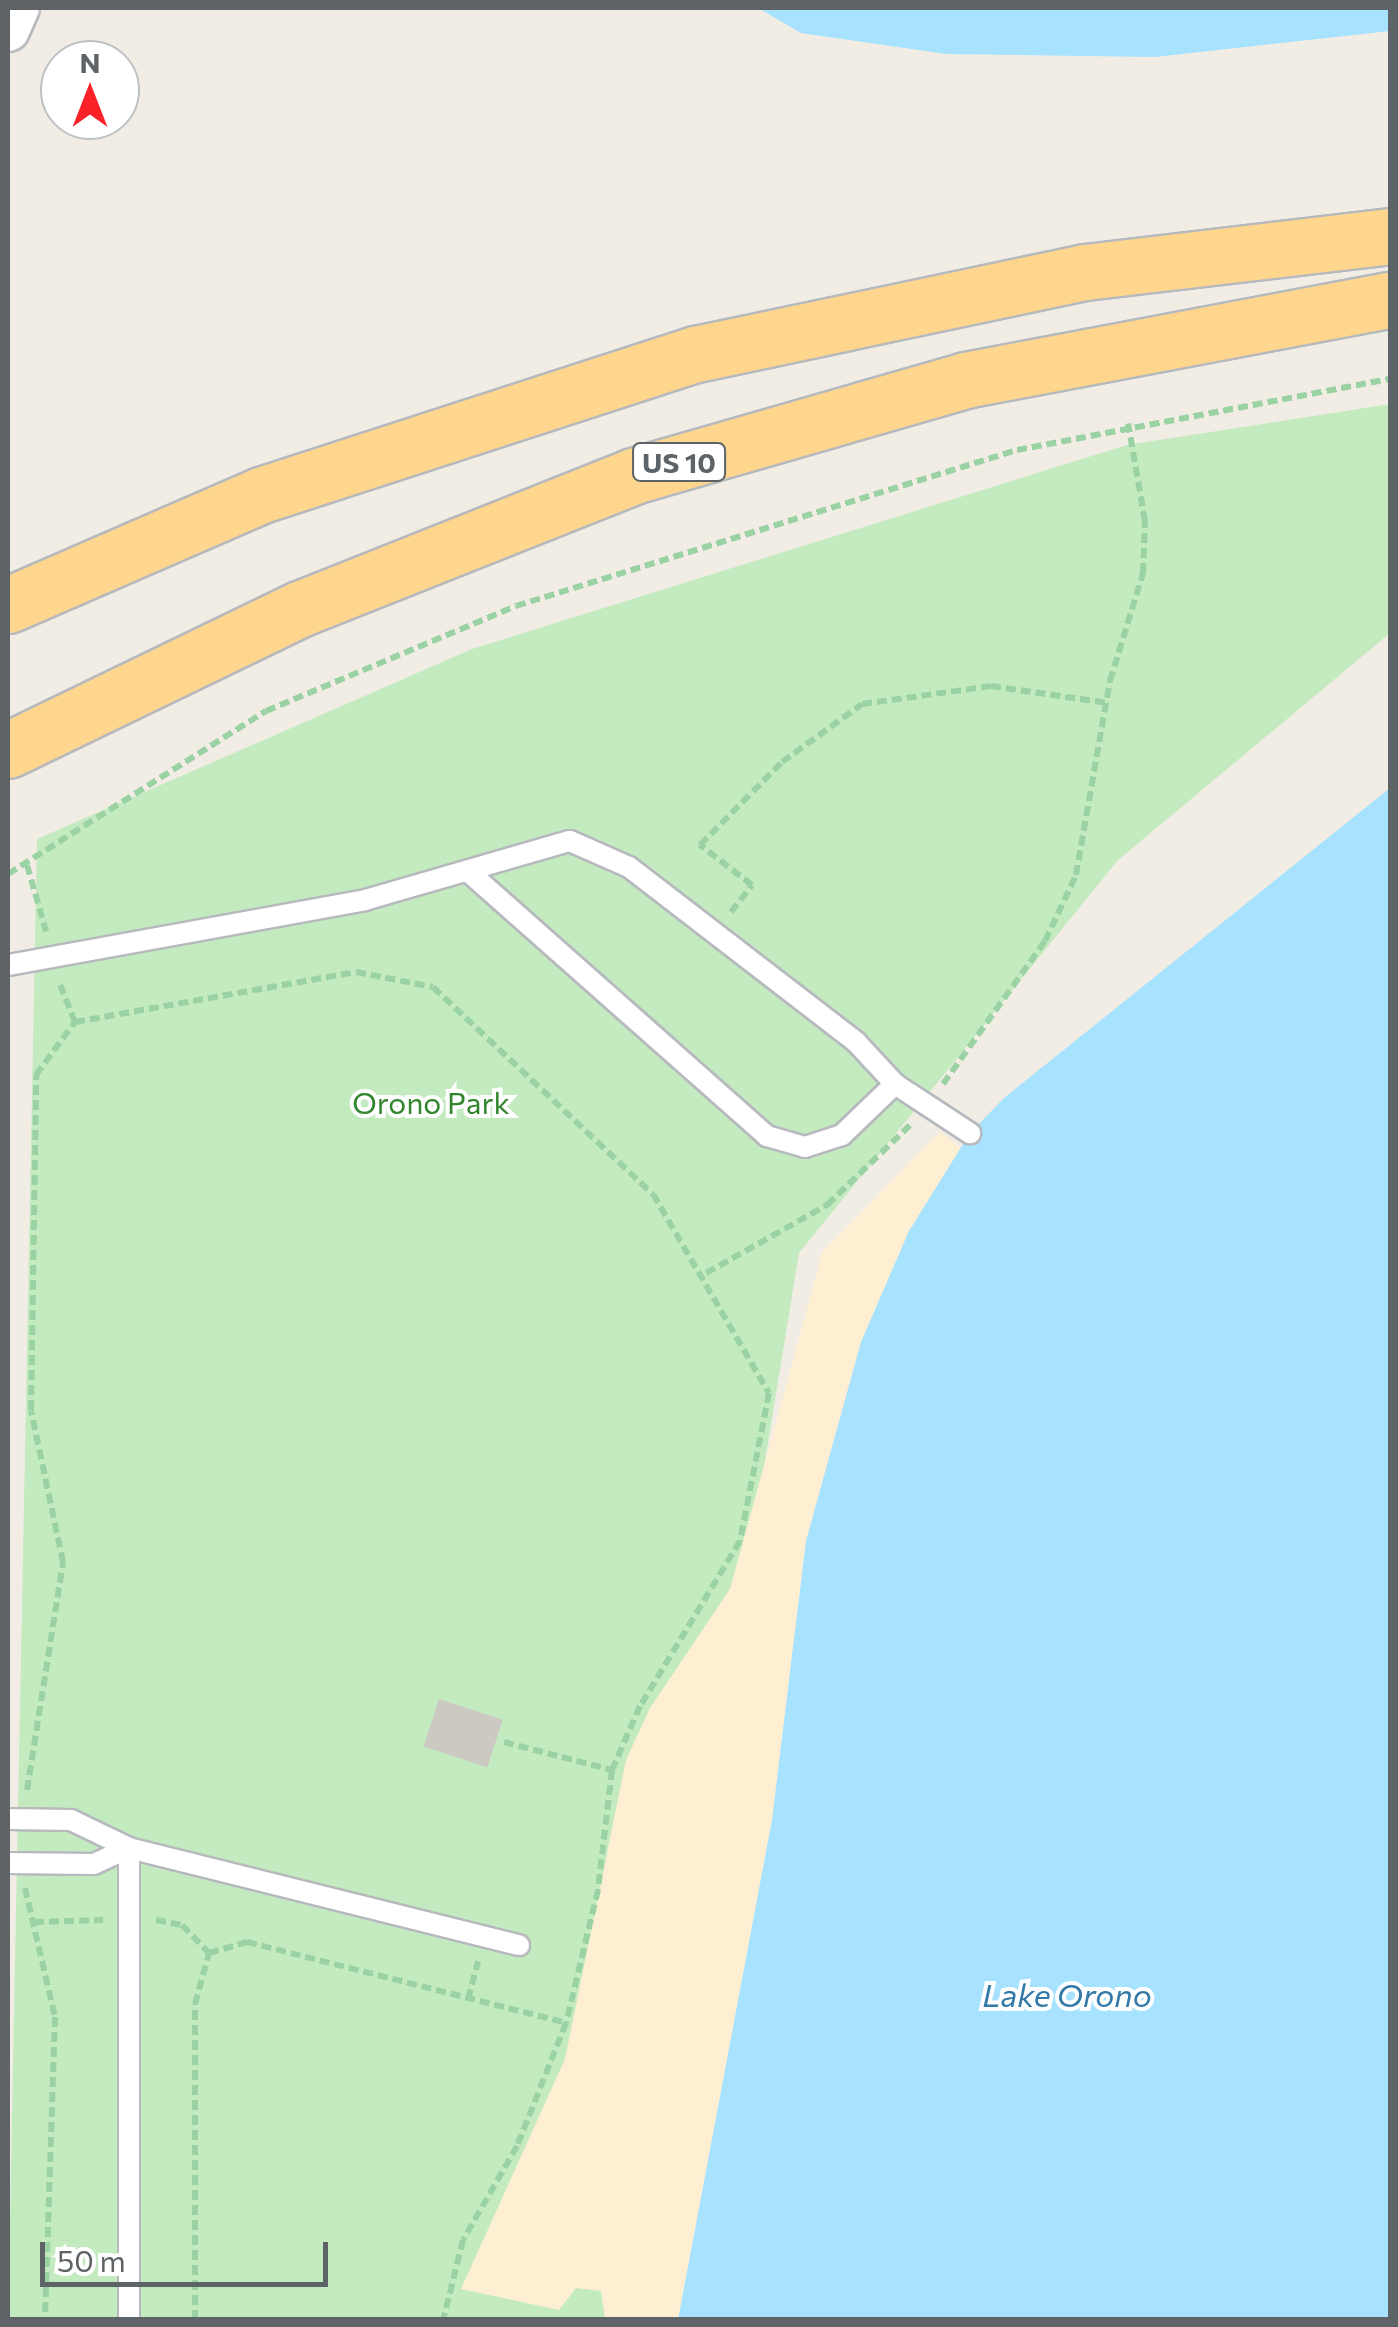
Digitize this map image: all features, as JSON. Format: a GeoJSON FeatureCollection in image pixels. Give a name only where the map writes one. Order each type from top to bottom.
{"type":"FeatureCollection","features":[{"type":"Feature","properties":{"kind":"highway"},"geometry":{"type":"LineString","coordinates":[[8,605],[261,495],[696,354],[1085,272],[1390,236]]}},
{"type":"Feature","properties":{"kind":"highway","name":"US 10"},"geometry":{"type":"LineString","coordinates":[[8,750],[302,608],[633,476],[965,380],[1390,300]]}},
{"type":"Feature","properties":{"kind":"street"},"geometry":{"type":"LineString","coordinates":[[8,30],[18,8]]}},
{"type":"Feature","properties":{"kind":"lane"},"geometry":{"type":"LineString","coordinates":[[8,965],[365,900],[570,841],[628,867],[856,1042],[896,1084],[970,1134]]}},
{"type":"Feature","properties":{"kind":"lane"},"geometry":{"type":"LineString","coordinates":[[467,871],[767,1136],[805,1148],[842,1135],[896,1084]]}},
{"type":"Feature","properties":{"kind":"lane"},"geometry":{"type":"LineString","coordinates":[[8,1820],[71,1820],[128,1848],[519,1945]]}},
{"type":"Feature","properties":{"kind":"lane"},"geometry":{"type":"LineString","coordinates":[[8,1863],[94,1864],[128,1848]]}},
{"type":"Feature","properties":{"kind":"lane"},"geometry":{"type":"LineString","coordinates":[[128,1848],[130,2320]]}},
{"type":"Feature","properties":{"kind":"path"},"geometry":{"type":"LineString","coordinates":[[8,874],[266,711],[407,648],[696,546],[1128,423],[1390,379]]}},
{"type":"Feature","properties":{"kind":"path"},"geometry":{"type":"LineString","coordinates":[[935,1094],[1046,941],[1076,875],[1108,703],[1143,572],[1128,423]]}},
{"type":"Feature","properties":{"kind":"path"},"geometry":{"type":"LineString","coordinates":[[752,885],[700,845],[782,762],[862,704],[991,686],[1108,703]]}},
{"type":"Feature","properties":{"kind":"path"},"geometry":{"type":"LineString","coordinates":[[27,865],[46,929]]}},
{"type":"Feature","properties":{"kind":"path"},"geometry":{"type":"LineString","coordinates":[[27,1795],[63,1562],[31,1410],[36,1075],[75,1022],[356,972],[433,987],[653,1194],[706,1273],[769,1393],[740,1541],[640,1706],[612,1770],[566,2024],[517,2146],[463,2240],[443,2320]]}},
{"type":"Feature","properties":{"kind":"path"},"geometry":{"type":"LineString","coordinates":[[64,997],[75,1022]]}},
{"type":"Feature","properties":{"kind":"path"},"geometry":{"type":"LineString","coordinates":[[706,1273],[827,1205],[914,1120]]}},
{"type":"Feature","properties":{"kind":"path"},"geometry":{"type":"LineString","coordinates":[[504,1742],[612,1770]]}},
{"type":"Feature","properties":{"kind":"path"},"geometry":{"type":"LineString","coordinates":[[24,1886],[55,2017],[44,2320]]}},
{"type":"Feature","properties":{"kind":"path"},"geometry":{"type":"LineString","coordinates":[[34,1922],[105,1920]]}},
{"type":"Feature","properties":{"kind":"path"},"geometry":{"type":"LineString","coordinates":[[158,1920],[182,1925],[210,1953]]}},
{"type":"Feature","properties":{"kind":"path"},"geometry":{"type":"LineString","coordinates":[[210,1953],[247,1942],[566,2024]]}},
{"type":"Feature","properties":{"kind":"path"},"geometry":{"type":"LineString","coordinates":[[195,2320],[195,2004],[210,1953]]}},
{"type":"Feature","properties":{"kind":"green space","name":"Orono Park"},"geometry":{"type":"Polygon","coordinates":[[[1390,404],[1390,633],[1118,860],[799,1253],[625,2319],[8,2320],[37,839],[472,649],[1127,445],[1390,404]]]}},
{"type":"Feature","properties":{"kind":"sand"},"geometry":{"type":"Polygon","coordinates":[[[940,1132],[961,1148],[909,1231],[861,1342],[806,1541],[772,1820],[678,2319],[605,2319],[601,2291],[576,2288],[559,2310],[461,2289],[565,2059],[626,1760],[650,1708],[730,1589],[823,1251],[940,1132]]]}},
{"type":"Feature","properties":{"kind":"water"},"geometry":{"type":"Polygon","coordinates":[[[758,8],[1390,8],[1390,31],[1155,57],[946,54],[801,33],[758,8]]]}},
{"type":"Feature","properties":{"kind":"water","name":"Lake Orono"},"geometry":{"type":"Polygon","coordinates":[[[1390,788],[1390,2319],[678,2320],[772,1820],[806,1541],[861,1342],[909,1231],[970,1133],[1004,1098],[1390,788]]]}},
{"type":"Feature","properties":{"kind":"building"},"geometry":{"type":"Polygon","coordinates":[[[439,1699],[503,1720],[487,1767],[424,1747],[439,1699]]]}}]}
